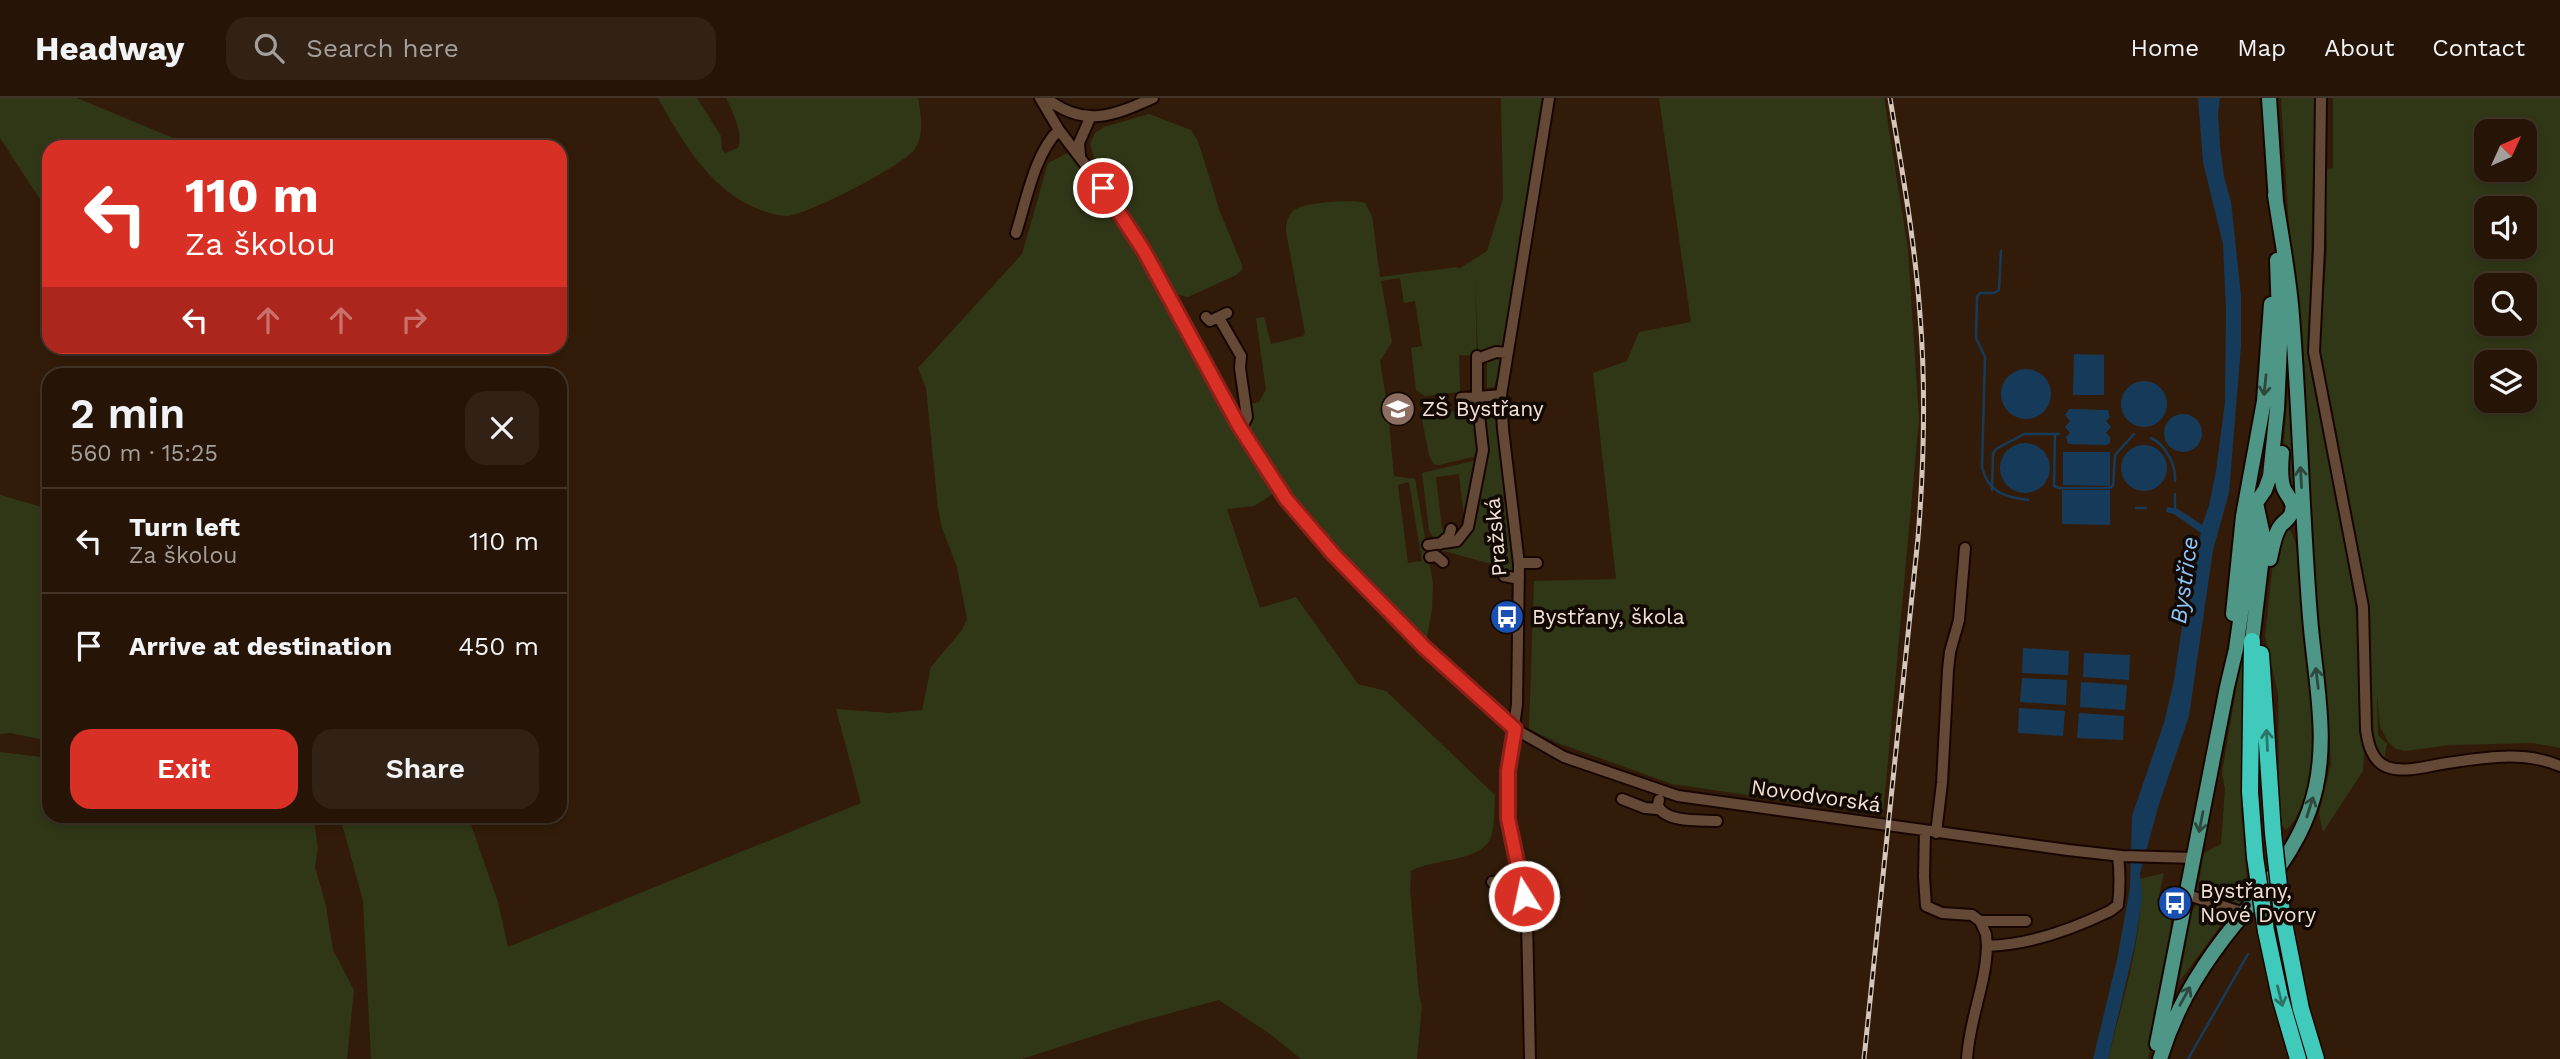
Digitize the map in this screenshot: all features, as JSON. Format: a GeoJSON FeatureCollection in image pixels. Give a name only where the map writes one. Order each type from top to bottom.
{"type":"FeatureCollection","features":[{"type":"Feature","properties":{"kind":"highway"},"geometry":{"type":"LineString","coordinates":[[2257,640],[2282,913],[2301,1009],[2316,1059]]}},
{"type":"Feature","properties":{"kind":"highway"},"geometry":{"type":"LineString","coordinates":[[2257,640],[2250,782],[2255,856],[2266,931],[2280,998],[2298,1059]]}},
{"type":"Feature","properties":{"kind":"main road"},"geometry":{"type":"LineString","coordinates":[[2257,640],[2274,542],[2293,504],[2284,491],[2281,470],[2286,348],[2269,98]]}},
{"type":"Feature","properties":{"kind":"main road"},"geometry":{"type":"LineString","coordinates":[[2154,1059],[2238,638],[2259,497],[2265,491],[2271,471],[2278,389],[2279,246]]}},
{"type":"Feature","properties":{"kind":"main road"},"geometry":{"type":"LineString","coordinates":[[2160,1059],[2183,998],[2294,844],[2314,795],[2318,771],[2321,721],[2310,619],[2292,317],[2279,246]]}},
{"type":"Feature","properties":{"kind":"main road"},"geometry":{"type":"LineString","coordinates":[[2227,687],[2241,529],[2264,401],[2279,246]]}},
{"type":"Feature","properties":{"kind":"main road"},"geometry":{"type":"LineString","coordinates":[[2265,491],[2278,488],[2284,491]]}},
{"type":"Feature","properties":{"kind":"main road"},"geometry":{"type":"LineString","coordinates":[[2258,513],[2268,524],[2285,521]]}},
{"type":"Feature","properties":{"kind":"main road"},"geometry":{"type":"LineString","coordinates":[[2257,640],[2263,547],[2258,513]]}},
{"type":"Feature","properties":{"kind":"main road"},"geometry":{"type":"LineString","coordinates":[[2285,521],[2297,537],[2310,619]]}},
{"type":"Feature","properties":{"kind":"street","name":"Novodvorská"},"geometry":{"type":"LineString","coordinates":[[1040,98],[1059,130],[1103,188],[1144,251],[1239,426],[1286,499],[1334,555],[1425,648],[1515,729],[1564,757],[1678,796],[2121,856],[2194,858]]}},
{"type":"Feature","properties":{"kind":"street"},"geometry":{"type":"LineString","coordinates":[[1046,98],[1060,108],[1090,118],[1122,112],[1153,98]]}},
{"type":"Feature","properties":{"kind":"street","name":"Pražská"},"geometry":{"type":"LineString","coordinates":[[1530,1059],[1527,919],[1508,803],[1508,771],[1515,729],[1519,563],[1501,395],[1549,98]]}},
{"type":"Feature","properties":{"kind":"street"},"geometry":{"type":"LineString","coordinates":[[2321,98],[2319,249],[2314,352],[2363,607],[2366,730],[2370,749],[2380,763],[2396,768],[2411,769],[2492,757],[2526,758],[2560,766]]}},
{"type":"Feature","properties":{"kind":"street"},"geometry":{"type":"LineString","coordinates":[[1080,156],[1079,143],[1090,118]]}},
{"type":"Feature","properties":{"kind":"street"},"geometry":{"type":"LineString","coordinates":[[1016,233],[1039,162],[1051,138],[1059,130]]}},
{"type":"Feature","properties":{"kind":"street"},"geometry":{"type":"LineString","coordinates":[[1206,317],[1210,321],[1223,315],[1241,356],[1240,368],[1247,417],[1239,426]]}},
{"type":"Feature","properties":{"kind":"street"},"geometry":{"type":"LineString","coordinates":[[1428,545],[1457,541],[1468,527],[1483,450],[1477,357],[1496,352],[1507,353]]}},
{"type":"Feature","properties":{"kind":"street"},"geometry":{"type":"LineString","coordinates":[[1461,398],[1501,395]]}},
{"type":"Feature","properties":{"kind":"street"},"geometry":{"type":"LineString","coordinates":[[1440,544],[1449,536],[1451,528]]}},
{"type":"Feature","properties":{"kind":"street"},"geometry":{"type":"LineString","coordinates":[[1965,548],[1959,620],[1948,670],[1943,771],[1924,877],[1926,906],[1942,913],[1972,915],[1980,921],[1986,934],[1985,975],[1973,1016],[1967,1059]]}},
{"type":"Feature","properties":{"kind":"street"},"geometry":{"type":"LineString","coordinates":[[1430,557],[1434,556],[1443,562]]}},
{"type":"Feature","properties":{"kind":"street"},"geometry":{"type":"LineString","coordinates":[[1519,563],[1537,563]]}},
{"type":"Feature","properties":{"kind":"street"},"geometry":{"type":"LineString","coordinates":[[1504,576],[1519,579]]}},
{"type":"Feature","properties":{"kind":"street"},"geometry":{"type":"LineString","coordinates":[[1622,799],[1655,810],[1661,791]]}},
{"type":"Feature","properties":{"kind":"street"},"geometry":{"type":"LineString","coordinates":[[1658,806],[1663,813],[1670,816],[1717,821]]}},
{"type":"Feature","properties":{"kind":"street"},"geometry":{"type":"LineString","coordinates":[[1987,946],[2005,946],[2043,936],[2110,911],[2118,905],[2121,856]]}},
{"type":"Feature","properties":{"kind":"street"},"geometry":{"type":"LineString","coordinates":[[1492,883],[1521,874]]}},
{"type":"Feature","properties":{"kind":"street"},"geometry":{"type":"LineString","coordinates":[[2188,895],[2244,913]]}},
{"type":"Feature","properties":{"kind":"street"},"geometry":{"type":"LineString","coordinates":[[1980,921],[2026,921]]}},
{"type":"Feature","properties":{"kind":"green space"},"geometry":{"type":"Polygon","coordinates":[[[0,98],[77,98],[178,140],[42,140],[42,202],[0,138],[0,98]]]}},
{"type":"Feature","properties":{"kind":"green space"},"geometry":{"type":"Polygon","coordinates":[[[658,98],[697,98],[721,136],[722,150],[725,153],[738,148],[739,142],[736,122],[726,98],[918,98],[921,131],[914,150],[874,178],[798,214],[771,214],[739,200],[710,176],[676,130],[658,98]]]}},
{"type":"Feature","properties":{"kind":"green space"},"geometry":{"type":"Polygon","coordinates":[[[1501,98],[1544,98],[1499,380],[1496,380],[1494,387],[1487,388],[1487,354],[1478,354],[1475,279],[1477,356],[1459,355],[1460,392],[1425,396],[1416,390],[1411,348],[1422,346],[1415,301],[1404,303],[1400,278],[1381,281],[1392,342],[1380,361],[1394,476],[1415,479],[1433,584],[1426,642],[1286,499],[1239,426],[1250,424],[1249,406],[1259,402],[1266,390],[1256,318],[1264,317],[1271,344],[1303,336],[1305,333],[1286,232],[1289,216],[1298,208],[1328,202],[1365,203],[1372,216],[1380,277],[1459,269],[1487,251],[1503,199],[1501,98]],[[1409,482],[1398,485],[1408,563],[1422,561],[1409,482]]]}},
{"type":"Feature","properties":{"kind":"green space"},"geometry":{"type":"Polygon","coordinates":[[[1659,98],[1884,98],[1908,250],[1919,419],[1883,815],[1672,784],[1558,743],[1529,729],[1534,581],[1616,579],[1593,373],[1627,361],[1639,332],[1691,322],[1659,98]]]}},
{"type":"Feature","properties":{"kind":"green space"},"geometry":{"type":"Polygon","coordinates":[[[2281,98],[2315,98],[2309,340],[2313,382],[2339,504],[2360,637],[2363,771],[2323,832],[2319,814],[2331,764],[2328,712],[2310,561],[2305,411],[2281,98]]]}},
{"type":"Feature","properties":{"kind":"green space"},"geometry":{"type":"Polygon","coordinates":[[[2333,98],[2560,98],[2560,748],[2533,743],[2450,745],[2405,751],[2396,749],[2388,742],[2380,726],[2377,694],[2378,735],[2387,744],[2384,759],[2374,743],[2368,609],[2320,348],[2327,247],[2325,169],[2333,168],[2333,98]]]}},
{"type":"Feature","properties":{"kind":"green space"},"geometry":{"type":"Polygon","coordinates":[[[1149,114],[1191,130],[1198,141],[1220,212],[1242,265],[1242,270],[1236,275],[1188,297],[1176,294],[1136,223],[1094,157],[1090,144],[1095,133],[1104,127],[1149,114]]]}},
{"type":"Feature","properties":{"kind":"green space"},"geometry":{"type":"Polygon","coordinates":[[[1072,151],[1140,251],[1276,492],[1254,506],[1227,509],[1260,608],[1296,597],[1358,684],[1386,691],[1495,795],[1493,829],[1484,847],[1466,856],[1411,871],[1410,890],[1422,1005],[1417,1059],[1301,1059],[1270,1034],[1219,1000],[1134,1023],[1022,1059],[371,1059],[363,901],[342,823],[470,823],[498,902],[508,947],[861,803],[836,709],[890,713],[922,710],[931,667],[962,630],[967,619],[957,567],[942,528],[938,508],[926,388],[918,368],[1022,254],[1048,163],[1072,151]]]}},
{"type":"Feature","properties":{"kind":"green space"},"geometry":{"type":"Polygon","coordinates":[[[2289,383],[2295,384],[2299,499],[2287,474],[2285,459],[2289,383]]]}},
{"type":"Feature","properties":{"kind":"green space"},"geometry":{"type":"Polygon","coordinates":[[[1463,402],[1475,403],[1480,438],[1477,456],[1433,464],[1421,414],[1435,415],[1456,411],[1463,402]]]}},
{"type":"Feature","properties":{"kind":"green space"},"geometry":{"type":"Polygon","coordinates":[[[1487,402],[1497,405],[1513,569],[1510,572],[1492,564],[1436,549],[1470,529],[1482,405],[1487,402]]]}},
{"type":"Feature","properties":{"kind":"green space"},"geometry":{"type":"Polygon","coordinates":[[[1477,460],[1468,522],[1459,535],[1451,539],[1454,532],[1451,529],[1465,526],[1459,474],[1436,477],[1442,529],[1446,530],[1441,539],[1434,539],[1429,530],[1422,473],[1477,460]]]}},
{"type":"Feature","properties":{"kind":"green space"},"geometry":{"type":"Polygon","coordinates":[[[0,495],[42,507],[42,740],[11,733],[0,734],[0,495]]]}},
{"type":"Feature","properties":{"kind":"green space"},"geometry":{"type":"Polygon","coordinates":[[[2288,527],[2295,542],[2298,559],[2314,718],[2309,783],[2300,810],[2286,830],[2280,823],[2278,694],[2265,636],[2273,562],[2281,531],[2288,527]]]}},
{"type":"Feature","properties":{"kind":"green space"},"geometry":{"type":"Polygon","coordinates":[[[2250,607],[2244,691],[2241,810],[2248,894],[2238,906],[2197,892],[2204,853],[2221,844],[2225,789],[2222,773],[2250,607]]]}},
{"type":"Feature","properties":{"kind":"green space"},"geometry":{"type":"Polygon","coordinates":[[[0,752],[42,757],[42,823],[314,823],[318,848],[315,867],[326,906],[333,950],[354,990],[347,1059],[0,1059],[0,752]]]}},
{"type":"Feature","properties":{"kind":"green space"},"geometry":{"type":"Polygon","coordinates":[[[2164,873],[2159,895],[2170,910],[2171,930],[2148,1059],[2108,1059],[2136,945],[2141,900],[2140,879],[2164,873]]]}},
{"type":"Feature","properties":{"kind":"green space"},"geometry":{"type":"Polygon","coordinates":[[[2198,903],[2230,913],[2179,982],[2192,911],[2198,903]]]}},
{"type":"Feature","properties":{"kind":"water"},"geometry":{"type":"Polygon","coordinates":[[[2198,98],[2220,98],[2220,146],[2231,202],[2241,295],[2241,346],[2229,493],[2213,550],[2189,716],[2159,804],[2140,873],[2142,898],[2135,944],[2108,1059],[2093,1059],[2117,960],[2130,888],[2132,816],[2164,723],[2174,681],[2191,564],[2201,533],[2174,514],[2166,512],[2167,507],[2178,509],[2202,525],[2216,471],[2225,402],[2226,311],[2223,244],[2203,162],[2198,98]]]}},
{"type":"Feature","properties":{"kind":"water"},"geometry":{"type":"Polygon","coordinates":[[[2074,354],[2104,355],[2104,395],[2073,395],[2074,354]]]}},
{"type":"Feature","properties":{"kind":"water"},"geometry":{"type":"Polygon","coordinates":[[[2026,369],[2044,376],[2051,394],[2044,412],[2026,419],[2008,412],[2001,394],[2008,376],[2026,369]]]}},
{"type":"Feature","properties":{"kind":"water"},"geometry":{"type":"Polygon","coordinates":[[[2144,381],[2160,388],[2167,404],[2160,420],[2144,427],[2128,420],[2121,404],[2128,388],[2144,381]]]}},
{"type":"Feature","properties":{"kind":"water"},"geometry":{"type":"Polygon","coordinates":[[[2069,409],[2108,410],[2110,417],[2106,421],[2111,427],[2106,433],[2110,437],[2110,443],[2068,444],[2066,437],[2070,433],[2065,427],[2070,421],[2065,415],[2069,409]]]}},
{"type":"Feature","properties":{"kind":"water"},"geometry":{"type":"Polygon","coordinates":[[[2183,414],[2196,420],[2202,433],[2196,446],[2183,452],[2170,446],[2164,433],[2170,420],[2183,414]]]}},
{"type":"Feature","properties":{"kind":"water"},"geometry":{"type":"Polygon","coordinates":[[[2025,443],[2043,450],[2050,468],[2043,486],[2025,493],[2007,486],[2000,468],[2007,450],[2025,443]]]}},
{"type":"Feature","properties":{"kind":"water"},"geometry":{"type":"Polygon","coordinates":[[[2144,445],[2160,452],[2167,468],[2160,484],[2144,491],[2128,484],[2121,468],[2128,452],[2144,445]]]}},
{"type":"Feature","properties":{"kind":"water"},"geometry":{"type":"Polygon","coordinates":[[[2063,452],[2110,452],[2110,486],[2063,485],[2063,452]]]}},
{"type":"Feature","properties":{"kind":"water"},"geometry":{"type":"Polygon","coordinates":[[[2062,490],[2110,490],[2110,525],[2062,524],[2062,490]]]}},
{"type":"Feature","properties":{"kind":"water"},"geometry":{"type":"Polygon","coordinates":[[[2023,648],[2069,651],[2068,675],[2022,673],[2023,648]]]}},
{"type":"Feature","properties":{"kind":"water"},"geometry":{"type":"Polygon","coordinates":[[[2084,653],[2130,655],[2129,680],[2083,677],[2084,653]]]}},
{"type":"Feature","properties":{"kind":"water"},"geometry":{"type":"Polygon","coordinates":[[[2022,678],[2067,680],[2066,705],[2020,702],[2022,678]]]}},
{"type":"Feature","properties":{"kind":"water"},"geometry":{"type":"Polygon","coordinates":[[[2081,682],[2127,685],[2125,710],[2080,707],[2081,682]]]}},
{"type":"Feature","properties":{"kind":"water"},"geometry":{"type":"Polygon","coordinates":[[[2019,708],[2065,711],[2063,736],[2018,733],[2019,708]]]}},
{"type":"Feature","properties":{"kind":"water"},"geometry":{"type":"Polygon","coordinates":[[[2079,713],[2124,716],[2123,740],[2077,738],[2079,713]]]}},
{"type":"Feature","properties":{"kind":"waterway"},"geometry":{"type":"LineString","coordinates":[[2001,251],[1999,290],[1994,293],[1980,293],[1977,297],[1976,338],[1985,357],[1982,467],[1988,482],[1998,492],[2028,500]]}},
{"type":"Feature","properties":{"kind":"waterway"},"geometry":{"type":"LineString","coordinates":[[1992,490],[1993,454],[1996,449],[2024,434],[2059,434]]}},
{"type":"Feature","properties":{"kind":"waterway"},"geometry":{"type":"LineString","coordinates":[[2055,434],[2054,486],[2059,488],[2113,486],[2115,455],[2134,434]]}},
{"type":"Feature","properties":{"kind":"waterway"},"geometry":{"type":"LineString","coordinates":[[2151,438],[2161,445],[2169,456],[2175,481]]}},
{"type":"Feature","properties":{"kind":"waterway"},"geometry":{"type":"LineString","coordinates":[[2175,494],[2175,511]]}},
{"type":"Feature","properties":{"kind":"waterway"},"geometry":{"type":"LineString","coordinates":[[2136,508],[2146,508]]}},
{"type":"Feature","properties":{"kind":"waterway"},"geometry":{"type":"LineString","coordinates":[[2188,1059],[2248,954]]}},
{"type":"Feature","properties":{"kind":"railway"},"geometry":{"type":"LineString","coordinates":[[1864,1059],[1918,538],[1923,454],[1924,399],[1918,288],[1890,98]]}},
{"type":"Feature","properties":{"kind":"place","name":"ZŠ Bystřany"},"geometry":{"type":"Point","coordinates":[1398,409]}},
{"type":"Feature","properties":{"kind":"place","name":"Bystřany, škola"},"geometry":{"type":"Point","coordinates":[1507,617]}},
{"type":"Feature","properties":{"kind":"place","name":"Bystřany, Nové Dvory"},"geometry":{"type":"Point","coordinates":[2175,903]}},
{"type":"Feature","properties":{"kind":"route"},"geometry":{"type":"LineString","coordinates":[[1103,188],[1144,251],[1239,426],[1286,499],[1334,555],[1425,648],[1515,729],[1508,771],[1508,818],[1524,896]]}},
{"type":"Feature","properties":{"kind":"water label","name":"Bystřice"},"geometry":{"type":"Point","coordinates":[2184,580]}}]}
